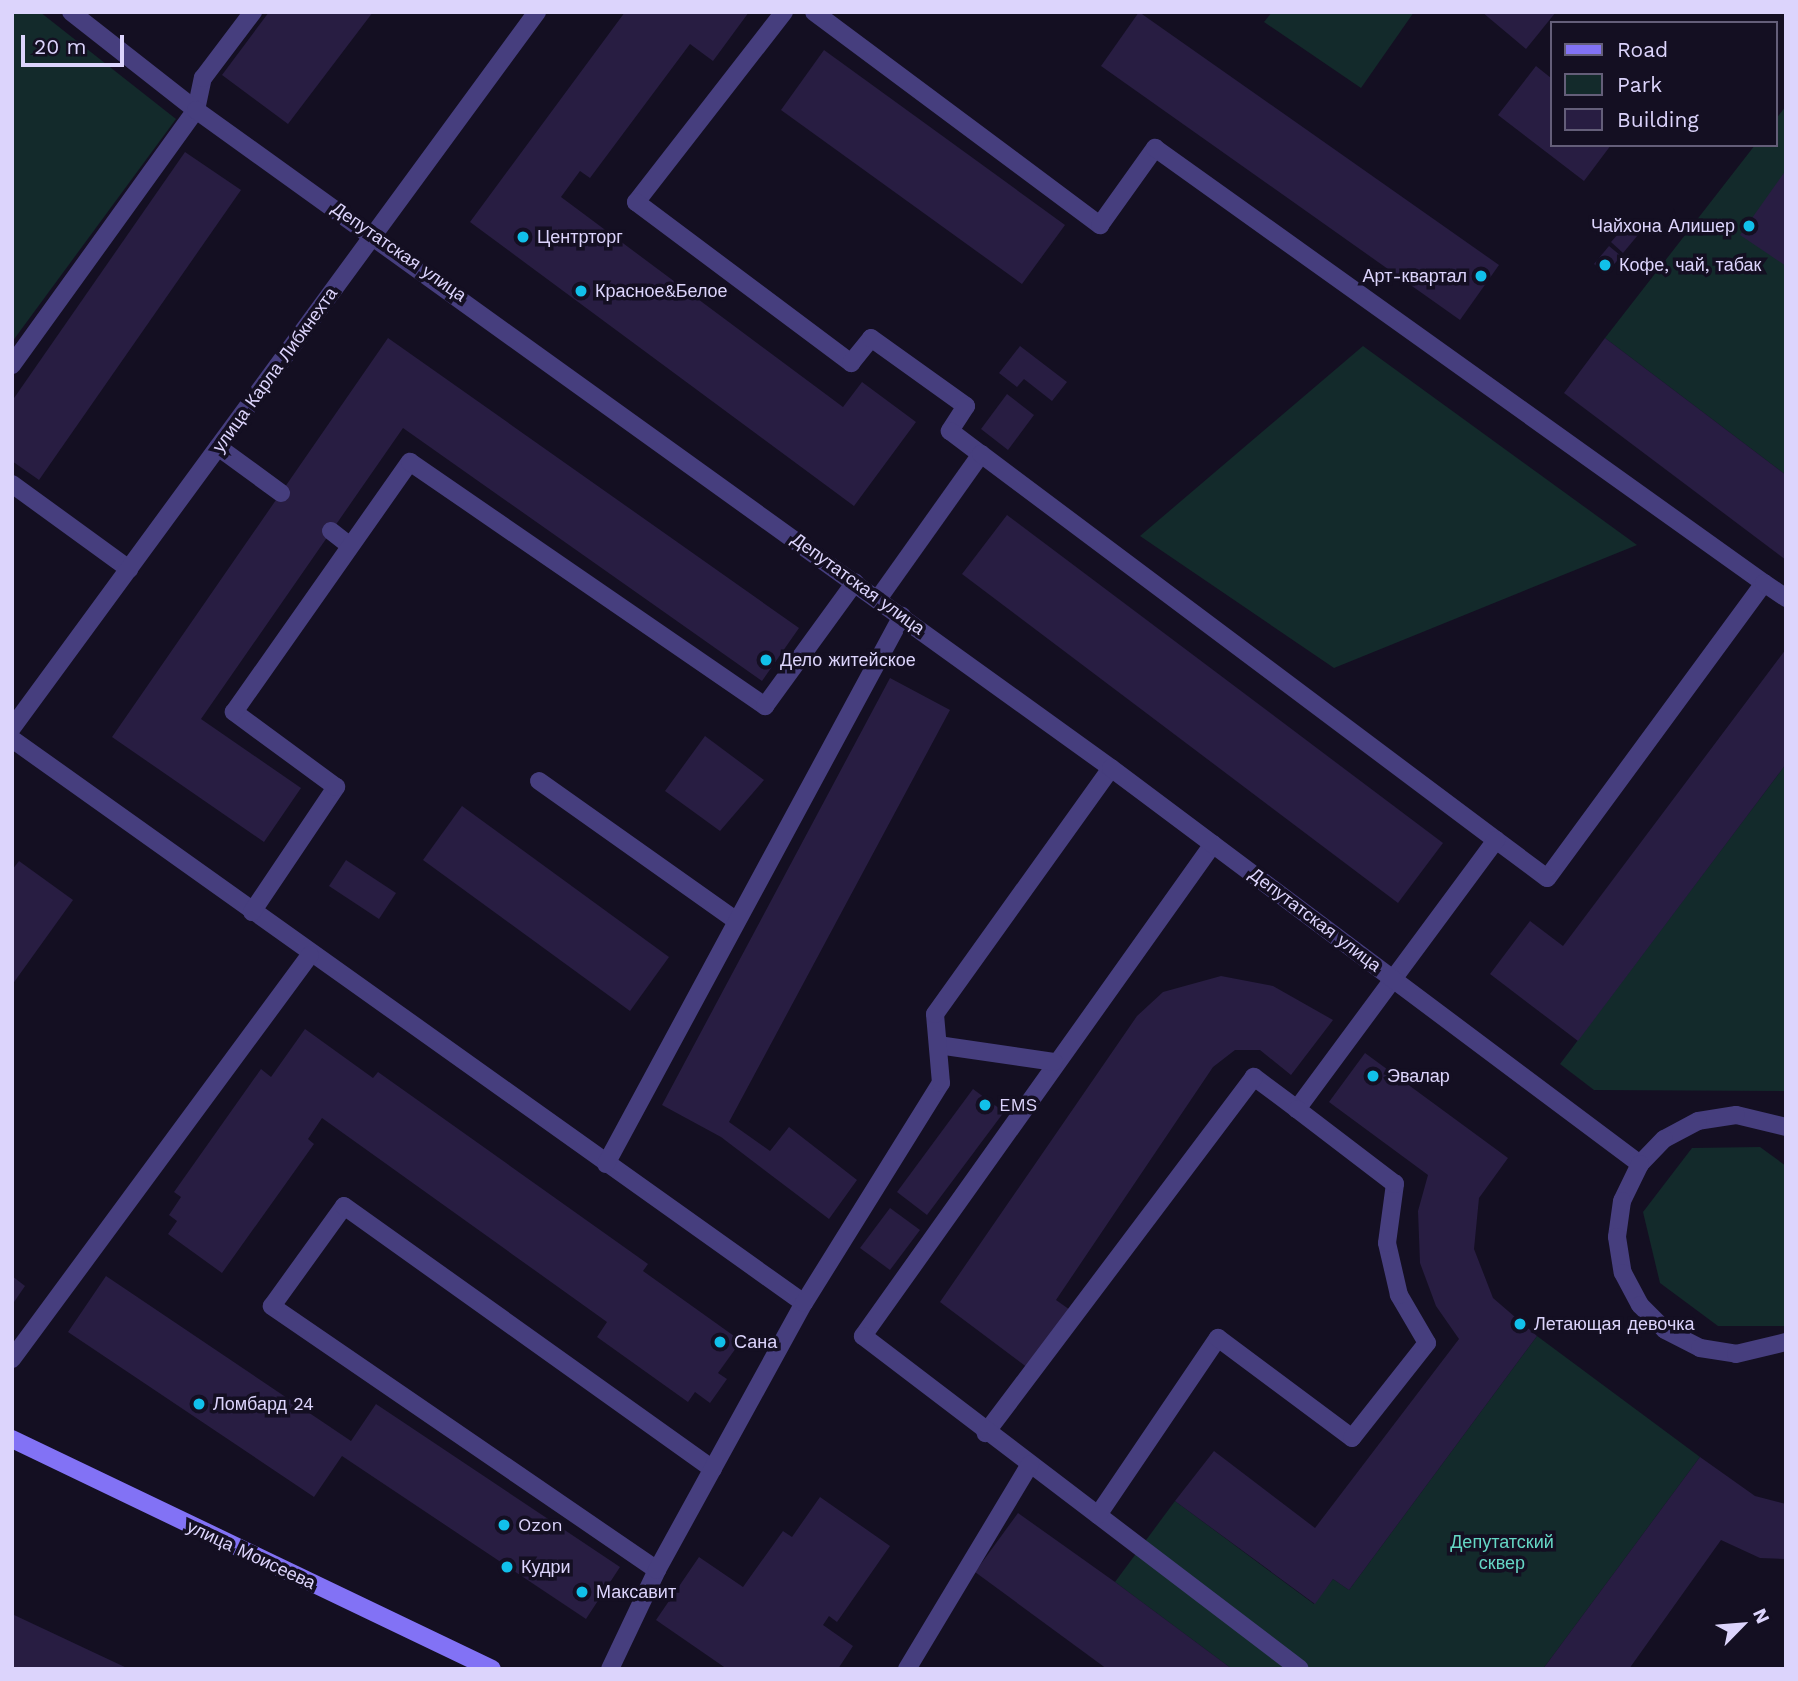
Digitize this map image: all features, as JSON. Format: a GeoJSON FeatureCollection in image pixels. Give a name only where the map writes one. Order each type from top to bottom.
{"type":"FeatureCollection","features":[{"type":"Feature","properties":{"kind":"street","name":"Депутатская улица"},"geometry":{"type":"LineString","coordinates":[[71,12],[196,110],[375,233],[1111,768],[1640,1164]]}},
{"type":"Feature","properties":{"kind":"street"},"geometry":{"type":"LineString","coordinates":[[12,365],[196,110],[203,78],[253,12]]}},
{"type":"Feature","properties":{"kind":"street","name":"улица Карла Либкнехта"},"geometry":{"type":"LineString","coordinates":[[12,728],[537,12]]}},
{"type":"Feature","properties":{"kind":"street"},"geometry":{"type":"LineString","coordinates":[[784,12],[636,202],[851,363],[871,338],[966,406],[950,431],[1547,878],[1763,583]]}},
{"type":"Feature","properties":{"kind":"street"},"geometry":{"type":"LineString","coordinates":[[814,12],[1100,225],[1155,148],[1786,598]]}},
{"type":"Feature","properties":{"kind":"street"},"geometry":{"type":"LineString","coordinates":[[218,447],[281,493]]}},
{"type":"Feature","properties":{"kind":"street"},"geometry":{"type":"LineString","coordinates":[[878,599],[981,454]]}},
{"type":"Feature","properties":{"kind":"street"},"geometry":{"type":"LineString","coordinates":[[252,912],[336,787],[234,712],[410,462],[765,706],[855,582]]}},
{"type":"Feature","properties":{"kind":"street"},"geometry":{"type":"LineString","coordinates":[[12,484],[129,569]]}},
{"type":"Feature","properties":{"kind":"street"},"geometry":{"type":"LineString","coordinates":[[331,531],[350,545]]}},
{"type":"Feature","properties":{"kind":"street"},"geometry":{"type":"LineString","coordinates":[[606,1164],[902,616]]}},
{"type":"Feature","properties":{"kind":"street"},"geometry":{"type":"LineString","coordinates":[[12,739],[310,955],[804,1303]]}},
{"type":"Feature","properties":{"kind":"street"},"geometry":{"type":"LineString","coordinates":[[610,1669],[657,1570],[804,1303],[941,1083],[935,1014],[1111,768]]}},
{"type":"Feature","properties":{"kind":"street"},"geometry":{"type":"LineString","coordinates":[[539,782],[737,921]]}},
{"type":"Feature","properties":{"kind":"street"},"geometry":{"type":"LineString","coordinates":[[1297,1109],[1496,841]]}},
{"type":"Feature","properties":{"kind":"street"},"geometry":{"type":"LineString","coordinates":[[1213,844],[1054,1062],[863,1336],[986,1433],[1300,1669]]}},
{"type":"Feature","properties":{"kind":"street"},"geometry":{"type":"LineString","coordinates":[[12,1359],[310,955]]}},
{"type":"Feature","properties":{"kind":"street"},"geometry":{"type":"LineString","coordinates":[[938,1045],[1054,1062]]}},
{"type":"Feature","properties":{"kind":"street"},"geometry":{"type":"LineString","coordinates":[[986,1433],[1254,1077],[1395,1184],[1387,1243],[1399,1295],[1427,1343],[1352,1438],[1218,1338],[1098,1516]]}},
{"type":"Feature","properties":{"kind":"street"},"geometry":{"type":"LineString","coordinates":[[1786,1127],[1736,1115],[1698,1121],[1664,1139],[1640,1164],[1622,1200],[1617,1237],[1623,1273],[1640,1306],[1665,1330],[1699,1348],[1736,1354],[1786,1342]]}},
{"type":"Feature","properties":{"kind":"street"},"geometry":{"type":"LineString","coordinates":[[657,1570],[272,1306],[344,1206],[713,1469]]}},
{"type":"Feature","properties":{"kind":"street","name":"улица Моисеева"},"geometry":{"type":"LineString","coordinates":[[12,1439],[492,1669]]}},
{"type":"Feature","properties":{"kind":"street"},"geometry":{"type":"LineString","coordinates":[[907,1669],[1030,1464]]}},
{"type":"Feature","properties":{"kind":"green space"},"geometry":{"type":"Polygon","coordinates":[[[12,12],[40,12],[176,119],[12,342],[12,12]]]}},
{"type":"Feature","properties":{"kind":"green space"},"geometry":{"type":"Polygon","coordinates":[[[1272,12],[1414,12],[1361,88],[1264,22],[1272,12]]]}},
{"type":"Feature","properties":{"kind":"green space"},"geometry":{"type":"Polygon","coordinates":[[[1786,106],[1786,475],[1605,338],[1753,147],[1777,147],[1777,117],[1786,106]]]}},
{"type":"Feature","properties":{"kind":"green space"},"geometry":{"type":"Polygon","coordinates":[[[1363,346],[1637,545],[1334,668],[1140,536],[1363,346]]]}},
{"type":"Feature","properties":{"kind":"green space"},"geometry":{"type":"Polygon","coordinates":[[[1786,764],[1786,1091],[1594,1090],[1560,1064],[1786,764]]]}},
{"type":"Feature","properties":{"kind":"green space"},"geometry":{"type":"Polygon","coordinates":[[[1760,1147],[1786,1166],[1786,1326],[1718,1326],[1660,1283],[1643,1212],[1692,1148],[1760,1147]]]}},
{"type":"Feature","properties":{"kind":"green space","name":"Депутатский сквер"},"geometry":{"type":"Polygon","coordinates":[[[1537,1336],[1700,1457],[1543,1669],[1232,1669],[1115,1582],[1175,1501],[1314,1604],[1333,1579],[1349,1590],[1537,1336]]]}},
{"type":"Feature","properties":{"kind":"building"},"geometry":{"type":"Polygon","coordinates":[[[269,12],[373,12],[288,124],[222,75],[269,12]]]}},
{"type":"Feature","properties":{"kind":"building"},"geometry":{"type":"Polygon","coordinates":[[[625,12],[749,12],[713,61],[690,44],[590,178],[580,171],[561,197],[843,407],[862,382],[916,422],[854,506],[470,222],[625,12]]]}},
{"type":"Feature","properties":{"kind":"building"},"geometry":{"type":"Polygon","coordinates":[[[1139,12],[1499,265],[1460,320],[1101,66],[1139,12]]]}},
{"type":"Feature","properties":{"kind":"building"},"geometry":{"type":"Polygon","coordinates":[[[1482,12],[1556,12],[1526,49],[1482,12]]]}},
{"type":"Feature","properties":{"kind":"building"},"geometry":{"type":"Polygon","coordinates":[[[824,50],[1065,225],[1022,284],[781,110],[824,50]]]}},
{"type":"Feature","properties":{"kind":"building"},"geometry":{"type":"Polygon","coordinates":[[[1536,66],[1549,76],[1549,147],[1610,147],[1584,181],[1498,115],[1536,66]]]}},
{"type":"Feature","properties":{"kind":"building"},"geometry":{"type":"Polygon","coordinates":[[[185,152],[241,190],[39,480],[12,461],[12,401],[185,152]]]}},
{"type":"Feature","properties":{"kind":"building"},"geometry":{"type":"Polygon","coordinates":[[[1786,170],[1786,266],[1740,235],[1786,170]]]}},
{"type":"Feature","properties":{"kind":"building"},"geometry":{"type":"Polygon","coordinates":[[[1627,224],[1638,235],[1623,253],[1611,242],[1627,224]]]}},
{"type":"Feature","properties":{"kind":"building"},"geometry":{"type":"Polygon","coordinates":[[[1609,246],[1621,256],[1606,274],[1594,264],[1609,246]]]}},
{"type":"Feature","properties":{"kind":"building"},"geometry":{"type":"Polygon","coordinates":[[[388,338],[799,628],[762,681],[403,428],[201,719],[301,788],[264,842],[112,737],[388,338]]]}},
{"type":"Feature","properties":{"kind":"building"},"geometry":{"type":"Polygon","coordinates":[[[1605,338],[1786,475],[1786,560],[1564,393],[1605,338]]]}},
{"type":"Feature","properties":{"kind":"building"},"geometry":{"type":"Polygon","coordinates":[[[1020,346],[1067,382],[1052,401],[1024,379],[1017,387],[999,373],[1020,346]]]}},
{"type":"Feature","properties":{"kind":"building"},"geometry":{"type":"Polygon","coordinates":[[[1007,394],[1034,415],[1008,450],[981,429],[1007,394]]]}},
{"type":"Feature","properties":{"kind":"building"},"geometry":{"type":"Polygon","coordinates":[[[1007,515],[1443,843],[1398,903],[962,574],[1007,515]]]}},
{"type":"Feature","properties":{"kind":"building"},"geometry":{"type":"Polygon","coordinates":[[[1786,649],[1786,764],[1578,1041],[1490,974],[1530,921],[1563,946],[1786,649]]]}},
{"type":"Feature","properties":{"kind":"building"},"geometry":{"type":"Polygon","coordinates":[[[890,678],[950,710],[729,1122],[770,1151],[789,1127],[857,1180],[829,1219],[721,1137],[662,1105],[890,678]]]}},
{"type":"Feature","properties":{"kind":"building"},"geometry":{"type":"Polygon","coordinates":[[[705,736],[764,780],[720,831],[665,791],[705,736]]]}},
{"type":"Feature","properties":{"kind":"building"},"geometry":{"type":"Polygon","coordinates":[[[462,806],[669,957],[630,1011],[423,860],[462,806]]]}},
{"type":"Feature","properties":{"kind":"building"},"geometry":{"type":"Polygon","coordinates":[[[346,860],[396,893],[379,919],[329,886],[346,860]]]}},
{"type":"Feature","properties":{"kind":"building"},"geometry":{"type":"Polygon","coordinates":[[[19,861],[73,900],[12,985],[12,870],[19,861]]]}},
{"type":"Feature","properties":{"kind":"building"},"geometry":{"type":"Polygon","coordinates":[[[1221,976],[1273,986],[1333,1020],[1291,1075],[1260,1050],[1235,1050],[1213,1067],[1056,1300],[1080,1317],[1036,1374],[940,1302],[1137,1016],[1163,992],[1221,976]]]}},
{"type":"Feature","properties":{"kind":"building"},"geometry":{"type":"Polygon","coordinates":[[[305,1029],[373,1078],[378,1072],[648,1264],[643,1271],[741,1341],[718,1373],[727,1379],[710,1403],[695,1392],[688,1402],[597,1337],[607,1322],[322,1118],[308,1139],[314,1144],[222,1273],[168,1234],[177,1221],[169,1215],[181,1197],[174,1192],[261,1069],[271,1077],[305,1029]]]}},
{"type":"Feature","properties":{"kind":"building"},"geometry":{"type":"Polygon","coordinates":[[[1365,1053],[1508,1158],[1479,1198],[1474,1249],[1493,1298],[1537,1336],[1349,1590],[1333,1579],[1315,1604],[1175,1501],[1214,1451],[1315,1528],[1459,1339],[1436,1306],[1420,1263],[1418,1211],[1428,1175],[1329,1102],[1365,1053]]]}},
{"type":"Feature","properties":{"kind":"building"},"geometry":{"type":"Polygon","coordinates":[[[973,1089],[1004,1112],[927,1215],[897,1192],[973,1089]]]}},
{"type":"Feature","properties":{"kind":"building"},"geometry":{"type":"Polygon","coordinates":[[[890,1208],[920,1230],[890,1270],[860,1248],[890,1208]]]}},
{"type":"Feature","properties":{"kind":"building"},"geometry":{"type":"Polygon","coordinates":[[[12,1276],[25,1286],[12,1305],[12,1276]]]}},
{"type":"Feature","properties":{"kind":"building"},"geometry":{"type":"Polygon","coordinates":[[[106,1276],[351,1441],[376,1404],[620,1567],[586,1619],[342,1456],[314,1497],[68,1332],[106,1276]]]}},
{"type":"Feature","properties":{"kind":"building"},"geometry":{"type":"Polygon","coordinates":[[[1700,1457],[1755,1496],[1786,1504],[1786,1559],[1760,1558],[1721,1540],[1629,1669],[1543,1669],[1700,1457]]]}},
{"type":"Feature","properties":{"kind":"building"},"geometry":{"type":"Polygon","coordinates":[[[820,1497],[890,1546],[837,1622],[829,1616],[823,1625],[853,1646],[838,1669],[727,1669],[656,1620],[699,1557],[743,1587],[783,1531],[792,1537],[820,1497]]]}},
{"type":"Feature","properties":{"kind":"building"},"geometry":{"type":"Polygon","coordinates":[[[1018,1513],[1232,1669],[1107,1669],[975,1572],[1018,1513]]]}},
{"type":"Feature","properties":{"kind":"building"},"geometry":{"type":"Polygon","coordinates":[[[12,1614],[129,1669],[12,1669],[12,1614]]]}},
{"type":"Feature","properties":{"kind":"place","name":"Чайхона Алишер"},"geometry":{"type":"Point","coordinates":[1749,226]}},
{"type":"Feature","properties":{"kind":"place","name":"Центрторг"},"geometry":{"type":"Point","coordinates":[523,237]}},
{"type":"Feature","properties":{"kind":"place","name":"Кофе, чай, табак"},"geometry":{"type":"Point","coordinates":[1605,265]}},
{"type":"Feature","properties":{"kind":"place","name":"Арт-квартал"},"geometry":{"type":"Point","coordinates":[1481,276]}},
{"type":"Feature","properties":{"kind":"place","name":"Красное&Белое"},"geometry":{"type":"Point","coordinates":[581,291]}},
{"type":"Feature","properties":{"kind":"place","name":"Дело житейское"},"geometry":{"type":"Point","coordinates":[766,660]}},
{"type":"Feature","properties":{"kind":"place","name":"Эвалар"},"geometry":{"type":"Point","coordinates":[1373,1076]}},
{"type":"Feature","properties":{"kind":"place","name":"EMS"},"geometry":{"type":"Point","coordinates":[985,1105]}},
{"type":"Feature","properties":{"kind":"place","name":"Летающая девочка"},"geometry":{"type":"Point","coordinates":[1520,1324]}},
{"type":"Feature","properties":{"kind":"place","name":"Сана"},"geometry":{"type":"Point","coordinates":[720,1342]}},
{"type":"Feature","properties":{"kind":"place","name":"Ломбард 24"},"geometry":{"type":"Point","coordinates":[199,1404]}},
{"type":"Feature","properties":{"kind":"place","name":"Ozon"},"geometry":{"type":"Point","coordinates":[504,1525]}},
{"type":"Feature","properties":{"kind":"place","name":"Кудри"},"geometry":{"type":"Point","coordinates":[507,1567]}},
{"type":"Feature","properties":{"kind":"place","name":"Максавит"},"geometry":{"type":"Point","coordinates":[582,1592]}}]}
